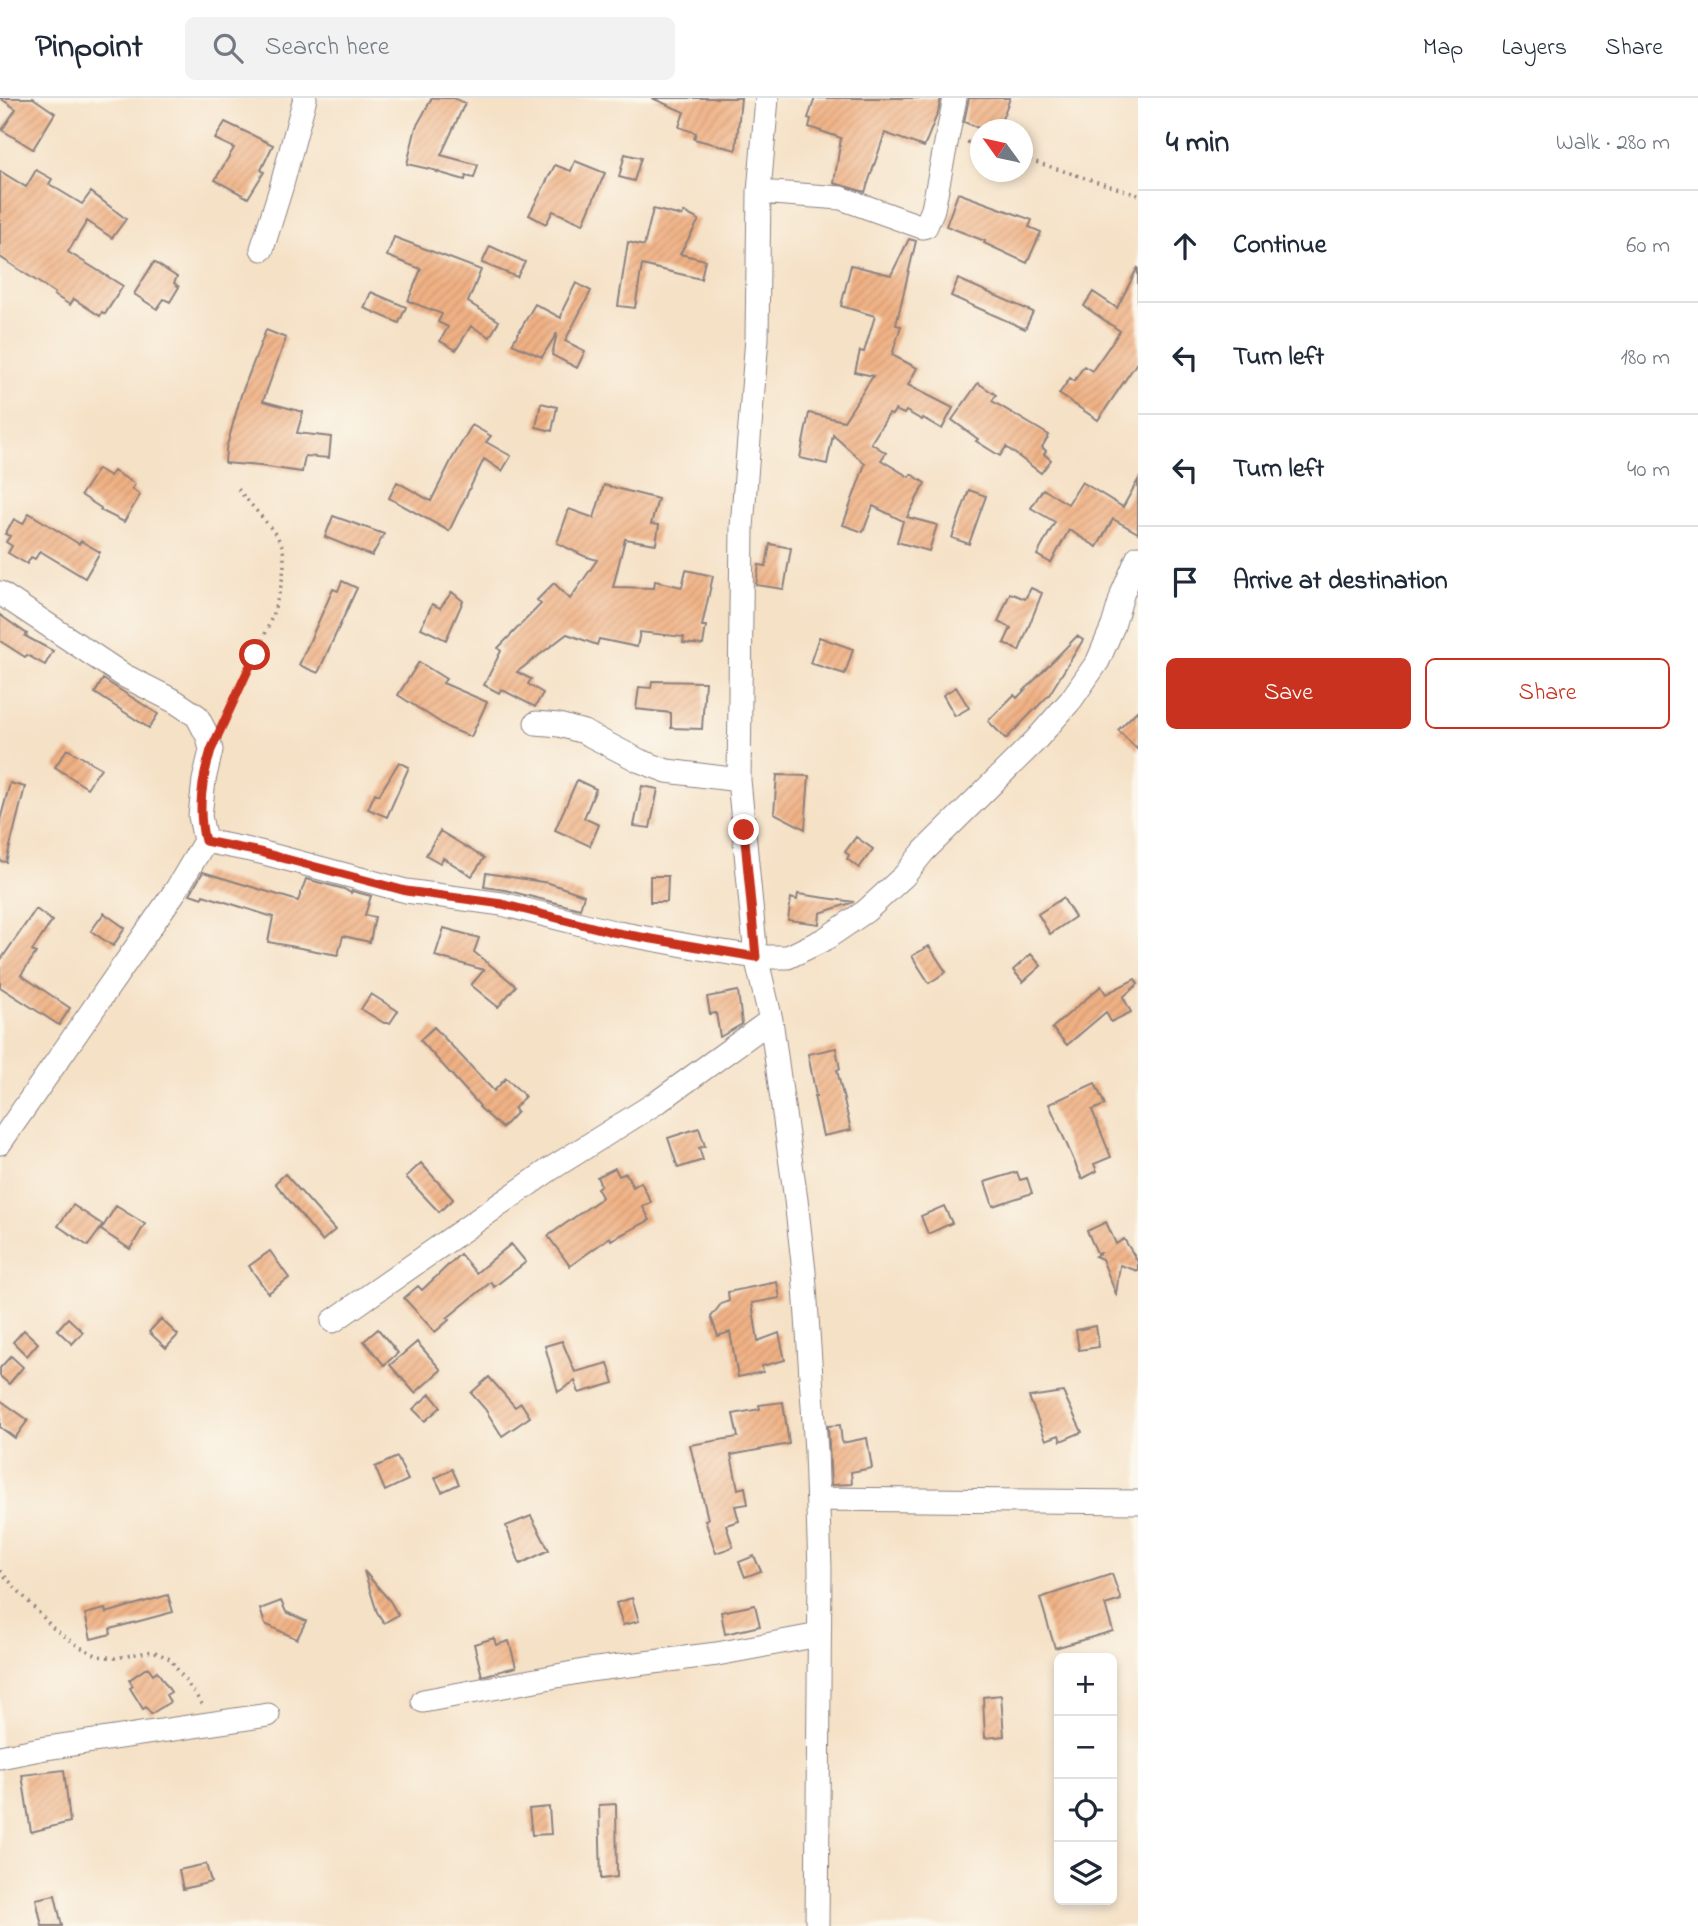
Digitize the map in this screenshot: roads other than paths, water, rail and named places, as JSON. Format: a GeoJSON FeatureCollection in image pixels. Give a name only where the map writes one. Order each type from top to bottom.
{"type":"FeatureCollection","features":[{"type":"Feature","properties":{"kind":"street"},"geometry":{"type":"LineString","coordinates":[[262,249],[304,98]]}},
{"type":"Feature","properties":{"kind":"street"},"geometry":{"type":"LineString","coordinates":[[767,98],[759,192],[757,338],[742,527],[739,780],[756,957],[771,1020],[786,1115],[804,1272],[819,1499],[817,1926]]}},
{"type":"Feature","properties":{"kind":"street"},"geometry":{"type":"LineString","coordinates":[[759,192],[841,198],[922,227],[926,226],[933,209],[955,98]]}},
{"type":"Feature","properties":{"kind":"street"},"geometry":{"type":"LineString","coordinates":[[205,841],[260,852],[406,891],[502,904],[612,932],[756,957],[788,957],[802,952],[866,911],[904,876],[924,851],[1035,741],[1071,700],[1098,661],[1138,557]]}},
{"type":"Feature","properties":{"kind":"street"},"geometry":{"type":"LineString","coordinates":[[0,593],[122,675],[187,708],[204,726],[211,750],[200,816],[205,841],[169,901],[0,1143]]}},
{"type":"Feature","properties":{"kind":"street"},"geometry":{"type":"LineString","coordinates":[[537,723],[558,725],[584,733],[640,761],[667,771],[739,780]]}},
{"type":"Feature","properties":{"kind":"street"},"geometry":{"type":"LineString","coordinates":[[333,1321],[549,1170],[659,1101],[771,1020]]}},
{"type":"Feature","properties":{"kind":"street"},"geometry":{"type":"LineString","coordinates":[[819,1499],[1138,1502]]}},
{"type":"Feature","properties":{"kind":"street"},"geometry":{"type":"LineString","coordinates":[[423,1701],[589,1670],[717,1654],[819,1635]]}},
{"type":"Feature","properties":{"kind":"street"},"geometry":{"type":"LineString","coordinates":[[0,1757],[268,1715]]}}]}
